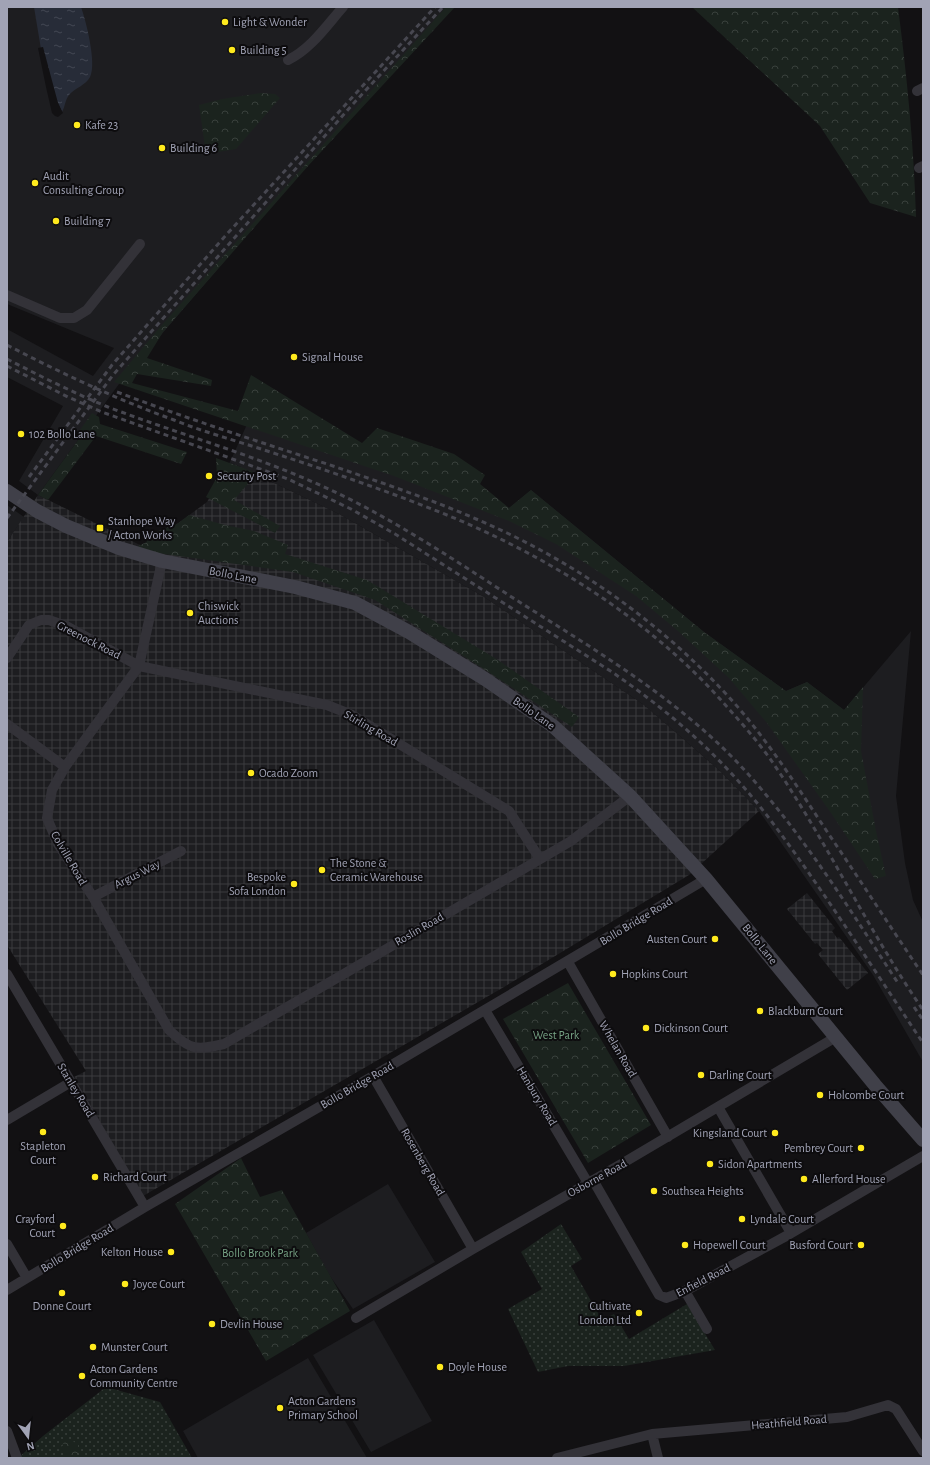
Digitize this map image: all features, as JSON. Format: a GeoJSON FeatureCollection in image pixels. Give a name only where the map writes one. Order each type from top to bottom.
{"type":"FeatureCollection","features":[{"type":"Feature","properties":{"kind":"street"},"geometry":{"type":"LineString","coordinates":[[288,60],[308,46],[343,7]]}},
{"type":"Feature","properties":{"kind":"street"},"geometry":{"type":"LineString","coordinates":[[7,295],[60,318],[74,318],[87,310],[140,244]]}},
{"type":"Feature","properties":{"kind":"street","name":"Bollo Lane"},"geometry":{"type":"LineString","coordinates":[[7,491],[37,511],[66,526],[119,548],[162,561],[295,587],[355,603],[422,640],[485,679],[553,726],[630,796],[706,879],[874,1085],[923,1140]]}},
{"type":"Feature","properties":{"kind":"street","name":"Colville Road"},"geometry":{"type":"LineString","coordinates":[[162,561],[139,666],[65,767],[52,790],[47,818],[58,844],[92,897],[169,1030],[181,1041],[194,1047],[201,1048]]}},
{"type":"Feature","properties":{"kind":"street","name":"Greenock Road"},"geometry":{"type":"LineString","coordinates":[[7,658],[29,624],[40,620],[49,620],[66,626],[139,666]]}},
{"type":"Feature","properties":{"kind":"street","name":"Stirling Road"},"geometry":{"type":"LineString","coordinates":[[139,666],[327,705],[352,715],[510,811],[540,859]]}},
{"type":"Feature","properties":{"kind":"street"},"geometry":{"type":"LineString","coordinates":[[7,724],[65,767]]}},
{"type":"Feature","properties":{"kind":"street","name":"Roslin Road"},"geometry":{"type":"LineString","coordinates":[[201,1048],[224,1044],[571,842],[630,796]]}},
{"type":"Feature","properties":{"kind":"street","name":"Argus Way"},"geometry":{"type":"LineString","coordinates":[[92,897],[181,851]]}},
{"type":"Feature","properties":{"kind":"street","name":"Bollo Bridge Road"},"geometry":{"type":"LineString","coordinates":[[7,1290],[146,1207],[568,962],[706,879]]}},
{"type":"Feature","properties":{"kind":"street","name":"Whelan Road"},"geometry":{"type":"LineString","coordinates":[[568,962],[668,1137]]}},
{"type":"Feature","properties":{"kind":"street","name":"Stanley Road"},"geometry":{"type":"LineString","coordinates":[[7,974],[146,1207]]}},
{"type":"Feature","properties":{"kind":"street","name":"Hanbury Road"},"geometry":{"type":"LineString","coordinates":[[485,1010],[591,1182]]}},
{"type":"Feature","properties":{"kind":"street","name":"Osborne Road"},"geometry":{"type":"LineString","coordinates":[[356,1318],[591,1182],[615,1172],[668,1137],[836,1037]]}},
{"type":"Feature","properties":{"kind":"street","name":"Rosenberg Road"},"geometry":{"type":"LineString","coordinates":[[373,1076],[473,1249]]}},
{"type":"Feature","properties":{"kind":"street"},"geometry":{"type":"LineString","coordinates":[[7,1120],[71,1082]]}},
{"type":"Feature","properties":{"kind":"street"},"geometry":{"type":"LineString","coordinates":[[718,1107],[791,1233]]}},
{"type":"Feature","properties":{"kind":"street","name":"Enfield Road"},"geometry":{"type":"LineString","coordinates":[[591,1182],[659,1296],[666,1298],[685,1291],[791,1233],[923,1156]]}},
{"type":"Feature","properties":{"kind":"street"},"geometry":{"type":"LineString","coordinates":[[7,1244],[27,1278]]}},
{"type":"Feature","properties":{"kind":"street"},"geometry":{"type":"LineString","coordinates":[[685,1291],[707,1329]]}},
{"type":"Feature","properties":{"kind":"street","name":"Heathfield Road"},"geometry":{"type":"LineString","coordinates":[[557,1458],[652,1434],[847,1417],[888,1405],[896,1409],[923,1451]]}},
{"type":"Feature","properties":{"kind":"street"},"geometry":{"type":"LineString","coordinates":[[7,1431],[17,1458]]}},
{"type":"Feature","properties":{"kind":"street"},"geometry":{"type":"LineString","coordinates":[[652,1434],[658,1458]]}},
{"type":"Feature","properties":{"kind":"shaded area"},"geometry":{"type":"Polygon","coordinates":[[[7,7],[453,7],[305,167],[119,384],[38,495],[19,481],[63,406],[7,377],[7,329],[93,376],[114,348],[7,304],[7,7]]]}},
{"type":"Feature","properties":{"kind":"shaded area"},"geometry":{"type":"Polygon","coordinates":[[[253,411],[509,508],[531,490],[704,632],[786,691],[807,682],[844,710],[911,631],[896,796],[905,863],[913,900],[923,922],[923,1062],[873,975],[759,811],[720,771],[644,705],[484,597],[339,514],[230,462],[253,411]]]}},
{"type":"Feature","properties":{"kind":"shaded area"},"geometry":{"type":"Polygon","coordinates":[[[230,462],[339,514],[484,597],[644,705],[720,771],[759,811],[689,875],[504,987],[143,1196],[74,1077],[86,1071],[7,945],[7,542],[38,495],[142,546],[154,541],[207,502],[230,462]]]}},
{"type":"Feature","properties":{"kind":"shaded area"},"geometry":{"type":"Polygon","coordinates":[[[7,505],[24,517],[7,542],[7,505]]]}},
{"type":"Feature","properties":{"kind":"shaded area"},"geometry":{"type":"Polygon","coordinates":[[[807,893],[835,928],[832,931],[837,938],[839,937],[868,973],[847,990],[818,954],[823,950],[817,943],[815,944],[787,909],[807,893]]]}},
{"type":"Feature","properties":{"kind":"shaded area"},"geometry":{"type":"Polygon","coordinates":[[[388,1184],[435,1262],[353,1309],[330,1276],[306,1233],[388,1184]]]}},
{"type":"Feature","properties":{"kind":"shaded area","name":"Acton Gardens Primary School"},"geometry":{"type":"Polygon","coordinates":[[[374,1320],[432,1421],[371,1452],[313,1355],[374,1320]]]}},
{"type":"Feature","properties":{"kind":"shaded area","name":"Acton Gardens Primary School"},"geometry":{"type":"Polygon","coordinates":[[[308,1358],[367,1458],[198,1458],[183,1431],[308,1358]]]}},
{"type":"Feature","properties":{"kind":"green space"},"geometry":{"type":"Polygon","coordinates":[[[446,7],[455,7],[308,166],[163,332],[147,358],[212,380],[211,386],[137,374],[132,383],[238,411],[251,375],[362,443],[377,428],[454,454],[485,475],[480,484],[509,508],[531,490],[704,632],[786,691],[807,682],[844,710],[863,687],[861,751],[886,876],[875,879],[831,813],[767,723],[729,678],[678,631],[636,596],[556,544],[509,521],[394,476],[114,382],[161,326],[446,7]]]}},
{"type":"Feature","properties":{"kind":"green space"},"geometry":{"type":"Polygon","coordinates":[[[692,7],[898,7],[910,112],[916,217],[870,203],[820,126],[692,7]]]}},
{"type":"Feature","properties":{"kind":"green space"},"geometry":{"type":"Polygon","coordinates":[[[261,93],[275,94],[280,98],[236,149],[206,154],[199,105],[222,99],[261,93]]]}},
{"type":"Feature","properties":{"kind":"green space"},"geometry":{"type":"Polygon","coordinates":[[[92,413],[99,417],[100,424],[187,452],[181,464],[96,436],[48,500],[38,495],[84,432],[80,430],[92,413]]]}},
{"type":"Feature","properties":{"kind":"green space"},"geometry":{"type":"Polygon","coordinates":[[[216,458],[257,473],[234,500],[280,526],[275,533],[206,497],[217,477],[216,458]]]}},
{"type":"Feature","properties":{"kind":"green space"},"geometry":{"type":"Polygon","coordinates":[[[189,515],[254,531],[288,545],[285,554],[367,580],[498,660],[579,717],[572,727],[375,600],[293,572],[143,551],[138,546],[147,542],[144,536],[177,524],[189,515]]]}},
{"type":"Feature","properties":{"kind":"green space","name":"West Park"},"geometry":{"type":"Polygon","coordinates":[[[568,983],[651,1125],[588,1163],[503,1019],[568,983]]]}},
{"type":"Feature","properties":{"kind":"green space","name":"Bollo Brook Park"},"geometry":{"type":"Polygon","coordinates":[[[241,1158],[260,1197],[282,1190],[350,1311],[266,1361],[175,1204],[241,1158]]]}},
{"type":"Feature","properties":{"kind":"green space"},"geometry":{"type":"Polygon","coordinates":[[[561,1224],[582,1259],[571,1266],[602,1320],[614,1314],[629,1339],[687,1304],[715,1350],[624,1366],[568,1366],[538,1372],[508,1309],[542,1289],[521,1252],[561,1224]]]}},
{"type":"Feature","properties":{"kind":"green space"},"geometry":{"type":"Polygon","coordinates":[[[106,1387],[160,1402],[192,1458],[18,1458],[43,1436],[106,1387]]]}},
{"type":"Feature","properties":{"kind":"green space"},"geometry":{"type":"Polygon","coordinates":[[[67,1438],[78,1444],[78,1456],[65,1455],[61,1447],[67,1438]]]}},
{"type":"Feature","properties":{"kind":"water"},"geometry":{"type":"Polygon","coordinates":[[[34,7],[81,7],[86,22],[92,53],[92,71],[88,80],[69,95],[62,112],[45,73],[34,7]]]}},
{"type":"Feature","properties":{"kind":"pier"},"geometry":{"type":"Polygon","coordinates":[[[43,47],[58,103],[63,113],[58,117],[52,113],[46,87],[38,48],[43,47]]]}},
{"type":"Feature","properties":{"kind":"railway"},"geometry":{"type":"LineString","coordinates":[[29,477],[112,365],[227,234],[435,7]]}},
{"type":"Feature","properties":{"kind":"railway"},"geometry":{"type":"LineString","coordinates":[[7,518],[113,375],[353,104],[443,7]]}},
{"type":"Feature","properties":{"kind":"railway"},"geometry":{"type":"LineString","coordinates":[[7,345],[89,385],[152,412],[374,487],[480,529],[555,568],[592,591],[626,615],[660,641],[691,669],[734,714],[767,754],[793,793],[884,949],[923,1010]]}},
{"type":"Feature","properties":{"kind":"railway"},"geometry":{"type":"LineString","coordinates":[[7,359],[108,407],[263,462],[313,482],[367,508],[420,538],[634,676],[687,716],[713,738],[760,788],[782,814],[842,897],[898,983]]}},
{"type":"Feature","properties":{"kind":"railway"},"geometry":{"type":"LineString","coordinates":[[7,366],[68,397],[102,412],[288,479],[351,509],[395,534],[612,672],[674,719],[703,744],[754,800],[777,829],[820,889],[923,1043]]}},
{"type":"Feature","properties":{"kind":"railway"},"geometry":{"type":"LineString","coordinates":[[117,392],[197,421],[377,481],[486,523],[537,548],[567,565],[624,604],[652,625],[703,670],[727,695],[768,744],[923,975]]}},
{"type":"Feature","properties":{"kind":"railway"},"geometry":{"type":"LineString","coordinates":[[914,1007],[923,1020]]}},
{"type":"Feature","properties":{"kind":"place","name":"Light & Wonder"},"geometry":{"type":"Point","coordinates":[225,22]}},
{"type":"Feature","properties":{"kind":"place","name":"Building 5"},"geometry":{"type":"Point","coordinates":[232,50]}},
{"type":"Feature","properties":{"kind":"place","name":"Kafe 23"},"geometry":{"type":"Point","coordinates":[77,125]}},
{"type":"Feature","properties":{"kind":"place","name":"Building 6"},"geometry":{"type":"Point","coordinates":[162,148]}},
{"type":"Feature","properties":{"kind":"place","name":"Audit Consulting Group"},"geometry":{"type":"Point","coordinates":[35,183]}},
{"type":"Feature","properties":{"kind":"place","name":"Building 7"},"geometry":{"type":"Point","coordinates":[56,221]}},
{"type":"Feature","properties":{"kind":"place","name":"Signal House"},"geometry":{"type":"Point","coordinates":[294,357]}},
{"type":"Feature","properties":{"kind":"place","name":"102 Bollo Lane"},"geometry":{"type":"Point","coordinates":[21,434]}},
{"type":"Feature","properties":{"kind":"place","name":"Security Post"},"geometry":{"type":"Point","coordinates":[209,476]}},
{"type":"Feature","properties":{"kind":"place","name":"Stanhope Way / Acton Works"},"geometry":{"type":"Point","coordinates":[100,528]}},
{"type":"Feature","properties":{"kind":"place","name":"Chiswick Auctions"},"geometry":{"type":"Point","coordinates":[190,613]}},
{"type":"Feature","properties":{"kind":"place","name":"Ocado Zoom"},"geometry":{"type":"Point","coordinates":[251,773]}},
{"type":"Feature","properties":{"kind":"place","name":"The Stone & Ceramic Warehouse"},"geometry":{"type":"Point","coordinates":[322,870]}},
{"type":"Feature","properties":{"kind":"place","name":"Bespoke Sofa London"},"geometry":{"type":"Point","coordinates":[294,884]}},
{"type":"Feature","properties":{"kind":"place","name":"Austen Court"},"geometry":{"type":"Point","coordinates":[715,939]}},
{"type":"Feature","properties":{"kind":"place","name":"Hopkins Court"},"geometry":{"type":"Point","coordinates":[613,974]}},
{"type":"Feature","properties":{"kind":"place","name":"Blackburn Court"},"geometry":{"type":"Point","coordinates":[760,1011]}},
{"type":"Feature","properties":{"kind":"place","name":"Dickinson Court"},"geometry":{"type":"Point","coordinates":[646,1028]}},
{"type":"Feature","properties":{"kind":"place","name":"Darling Court"},"geometry":{"type":"Point","coordinates":[701,1075]}},
{"type":"Feature","properties":{"kind":"place","name":"Holcombe Court"},"geometry":{"type":"Point","coordinates":[820,1095]}},
{"type":"Feature","properties":{"kind":"place","name":"Stapleton Court"},"geometry":{"type":"Point","coordinates":[43,1132]}},
{"type":"Feature","properties":{"kind":"place","name":"Kingsland Court"},"geometry":{"type":"Point","coordinates":[775,1133]}},
{"type":"Feature","properties":{"kind":"place","name":"Pembrey Court"},"geometry":{"type":"Point","coordinates":[861,1148]}},
{"type":"Feature","properties":{"kind":"place","name":"Sidon Apartments"},"geometry":{"type":"Point","coordinates":[710,1164]}},
{"type":"Feature","properties":{"kind":"place","name":"Richard Court"},"geometry":{"type":"Point","coordinates":[95,1177]}},
{"type":"Feature","properties":{"kind":"place","name":"Allerford House"},"geometry":{"type":"Point","coordinates":[804,1179]}},
{"type":"Feature","properties":{"kind":"place","name":"Southsea Heights"},"geometry":{"type":"Point","coordinates":[654,1191]}},
{"type":"Feature","properties":{"kind":"place","name":"Lyndale Court"},"geometry":{"type":"Point","coordinates":[742,1219]}},
{"type":"Feature","properties":{"kind":"place","name":"Crayford Court"},"geometry":{"type":"Point","coordinates":[63,1226]}},
{"type":"Feature","properties":{"kind":"place","name":"Hopewell Court"},"geometry":{"type":"Point","coordinates":[685,1245]}},
{"type":"Feature","properties":{"kind":"place","name":"Busford Court"},"geometry":{"type":"Point","coordinates":[861,1245]}},
{"type":"Feature","properties":{"kind":"place","name":"Kelton House"},"geometry":{"type":"Point","coordinates":[171,1252]}},
{"type":"Feature","properties":{"kind":"place","name":"Joyce Court"},"geometry":{"type":"Point","coordinates":[125,1284]}},
{"type":"Feature","properties":{"kind":"place","name":"Donne Court"},"geometry":{"type":"Point","coordinates":[62,1293]}},
{"type":"Feature","properties":{"kind":"place","name":"Cultivate London Ltd"},"geometry":{"type":"Point","coordinates":[639,1313]}},
{"type":"Feature","properties":{"kind":"place","name":"Devlin House"},"geometry":{"type":"Point","coordinates":[212,1324]}},
{"type":"Feature","properties":{"kind":"place","name":"Munster Court"},"geometry":{"type":"Point","coordinates":[93,1347]}},
{"type":"Feature","properties":{"kind":"place","name":"Doyle House"},"geometry":{"type":"Point","coordinates":[440,1367]}},
{"type":"Feature","properties":{"kind":"place","name":"Acton Gardens Community Centre"},"geometry":{"type":"Point","coordinates":[82,1376]}},
{"type":"Feature","properties":{"kind":"place","name":"Acton Gardens Primary School"},"geometry":{"type":"Point","coordinates":[280,1408]}}]}
